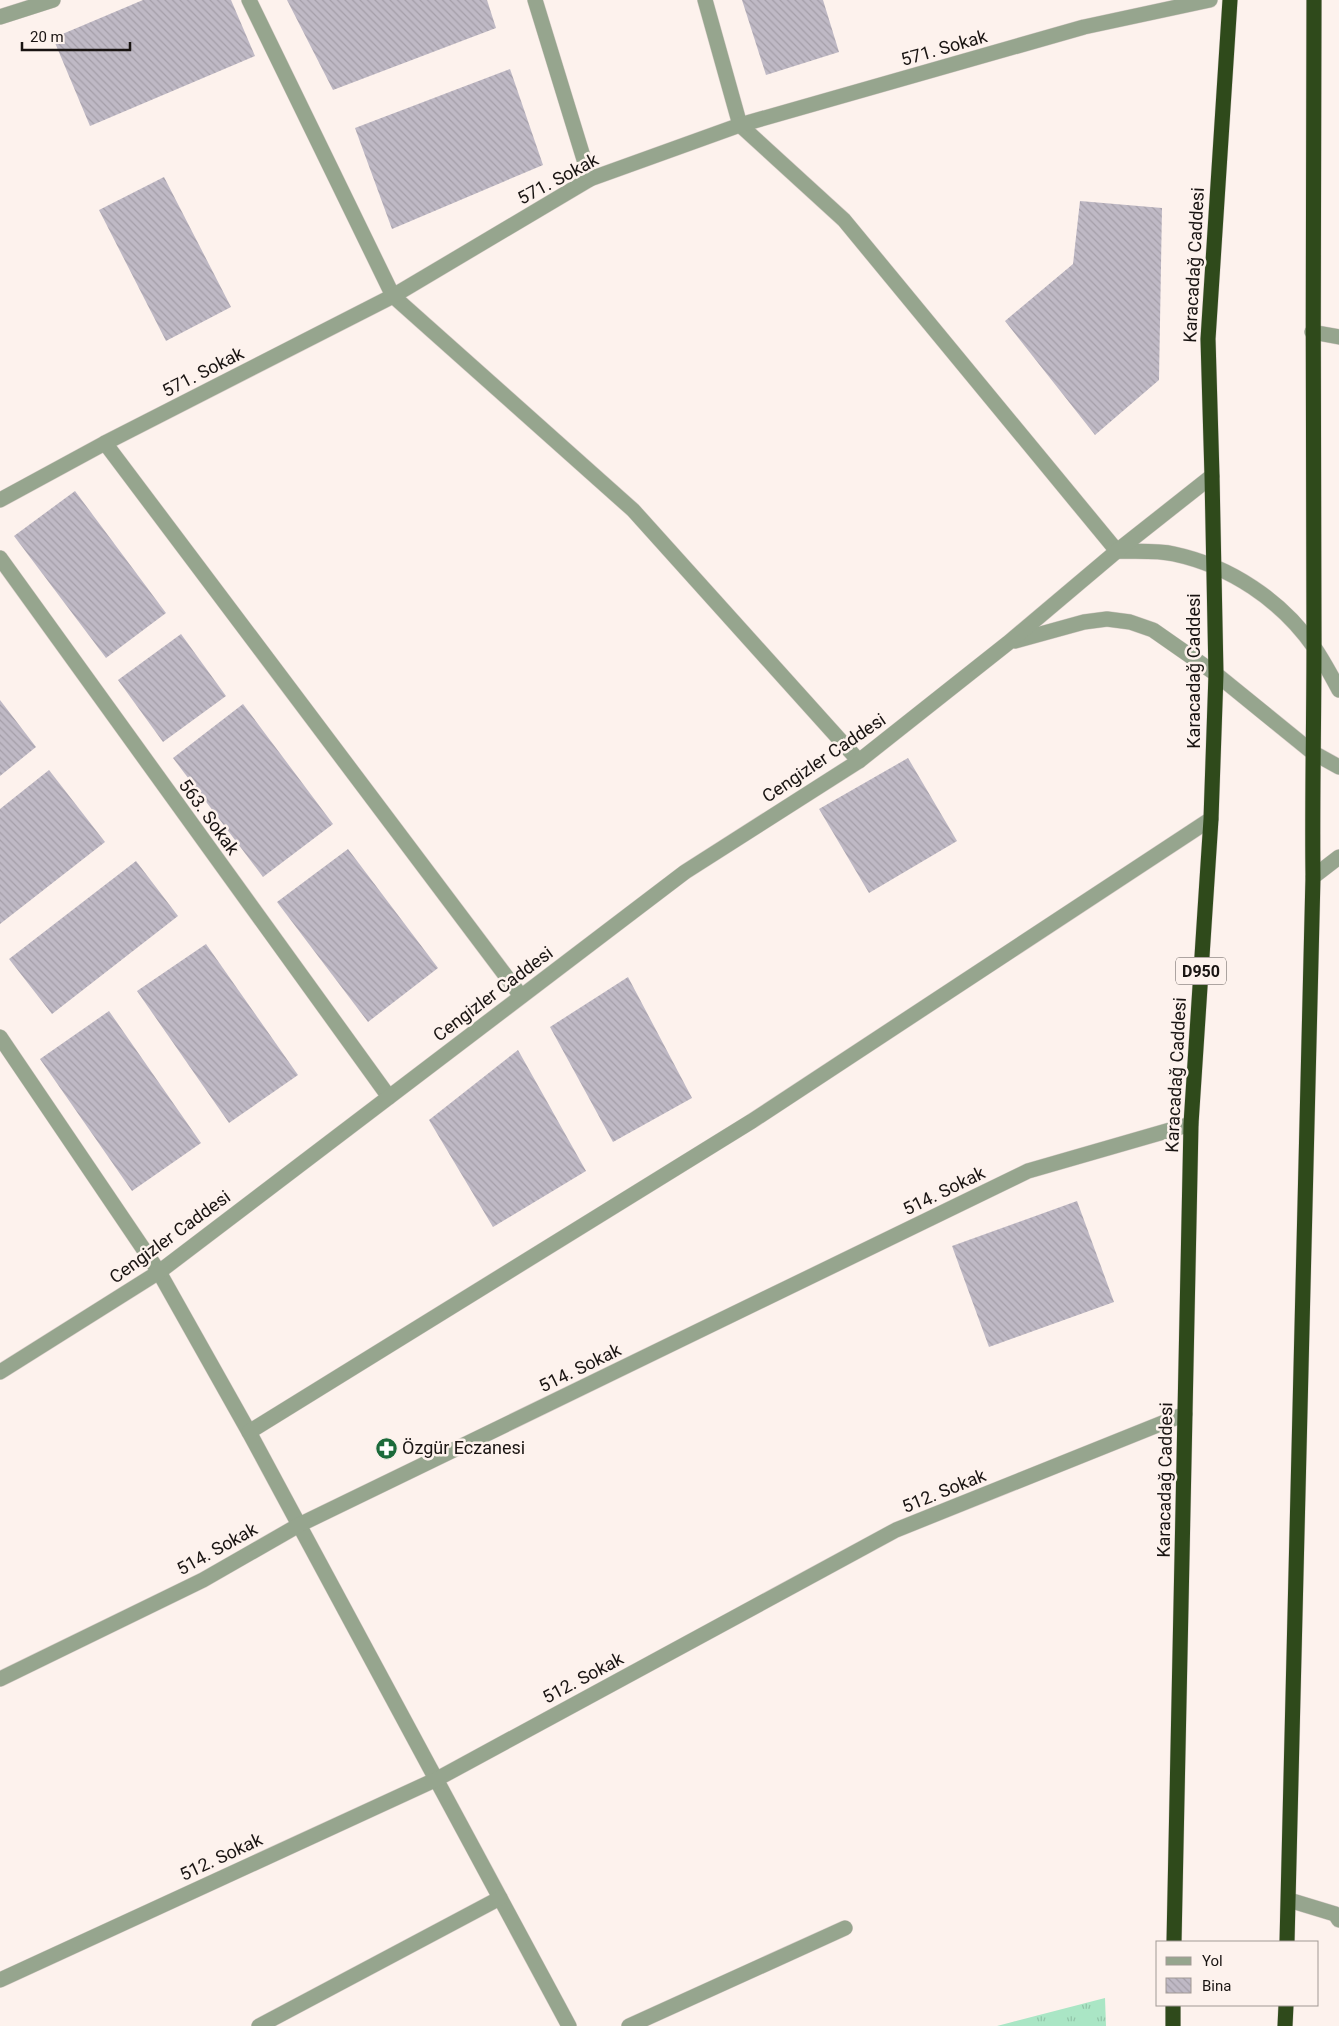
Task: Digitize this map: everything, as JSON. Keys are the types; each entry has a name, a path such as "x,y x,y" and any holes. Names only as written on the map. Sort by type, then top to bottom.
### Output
{"highway":[{"name":"Karacadağ Caddesi","path":"1174,1941 1191,1124 1211,819 1216,674 1208,339 1230,0"},
{"path":"1287,1941 1313,878 1312,332 1314,0"},
{"path":"1173,2006 1173,2026"},
{"path":"1285,2026 1286,2006"}],"street":[{"path":"0,17 53,0"},
{"path":"249,0 393,296 633,510 859,761"},
{"path":"535,0 590,179"},
{"path":"705,0 740,125 844,220 1117,551 1173,554 1213,566 1251,585 1288,614 1314,647 1339,690"},
{"name":"571. Sokak","path":"0,500 105,443 393,296 590,179 740,125 1084,28 1210,0"},
{"path":"1312,332 1339,337"},
{"path":"105,443 521,996"},
{"name":"Cengizler Caddesi","path":"0,1372 159,1272 685,872 859,761 1008,643 1117,551 1212,476"},
{"name":"563. Sokak","path":"0,558 389,1097"},
{"name":"Cengizler Caddesi","path":"1008,643 1084,622 1107,619 1130,622 1153,630 1216,674 1312,752 1339,767"},
{"path":"249,1432 752,1121 1211,819"},
{"path":"1313,878 1339,857"},
{"path":"0,1037 159,1272 249,1432 569,2026"},
{"name":"514. Sokak","path":"0,1680 203,1580 299,1525 1028,1170 1191,1124"},
{"name":"512. Sokak","path":"0,1980 437,1779 896,1530 1185,1414"},
{"path":"259,2026 500,1898"},
{"path":"1289,1900 1334,1914 1339,1920"},
{"path":"629,2026 845,1928"}],"green space":[{"path":"1105,1998 1106,2026 997,2026"}],"building":[{"path":"143,0 231,0 255,56 90,126 53,38"},
{"path":"287,0 487,0 496,28 333,90"},
{"path":"742,0 823,0 839,52 766,75"},
{"path":"510,69 543,165 392,229 355,128"},
{"path":"164,177 231,307 166,341 99,210"},
{"path":"1080,201 1162,208 1159,380 1095,435 1005,321 1073,264"},
{"path":"75,491 166,613 106,658 14,536"},
{"path":"181,634 226,696 163,742 118,680"},
{"path":"0,700 36,747 0,776"},
{"path":"243,704 333,824 263,877 173,758"},
{"path":"908,758 957,841 869,893 819,809"},
{"path":"49,770 105,842 0,924 0,809"},
{"path":"348,849 438,968 368,1022 277,902"},
{"path":"136,861 178,916 52,1014 9,959"},
{"path":"206,944 298,1075 229,1123 137,991"},
{"path":"628,977 692,1098 613,1142 550,1027"},
{"path":"109,1011 201,1143 132,1191 40,1059"},
{"path":"518,1050 586,1171 493,1227 429,1120"},
{"path":"1077,1201 1114,1302 989,1347 952,1246"}],"place":[{"name":"Özgür Eczanesi","path":"386,1448"}]}
